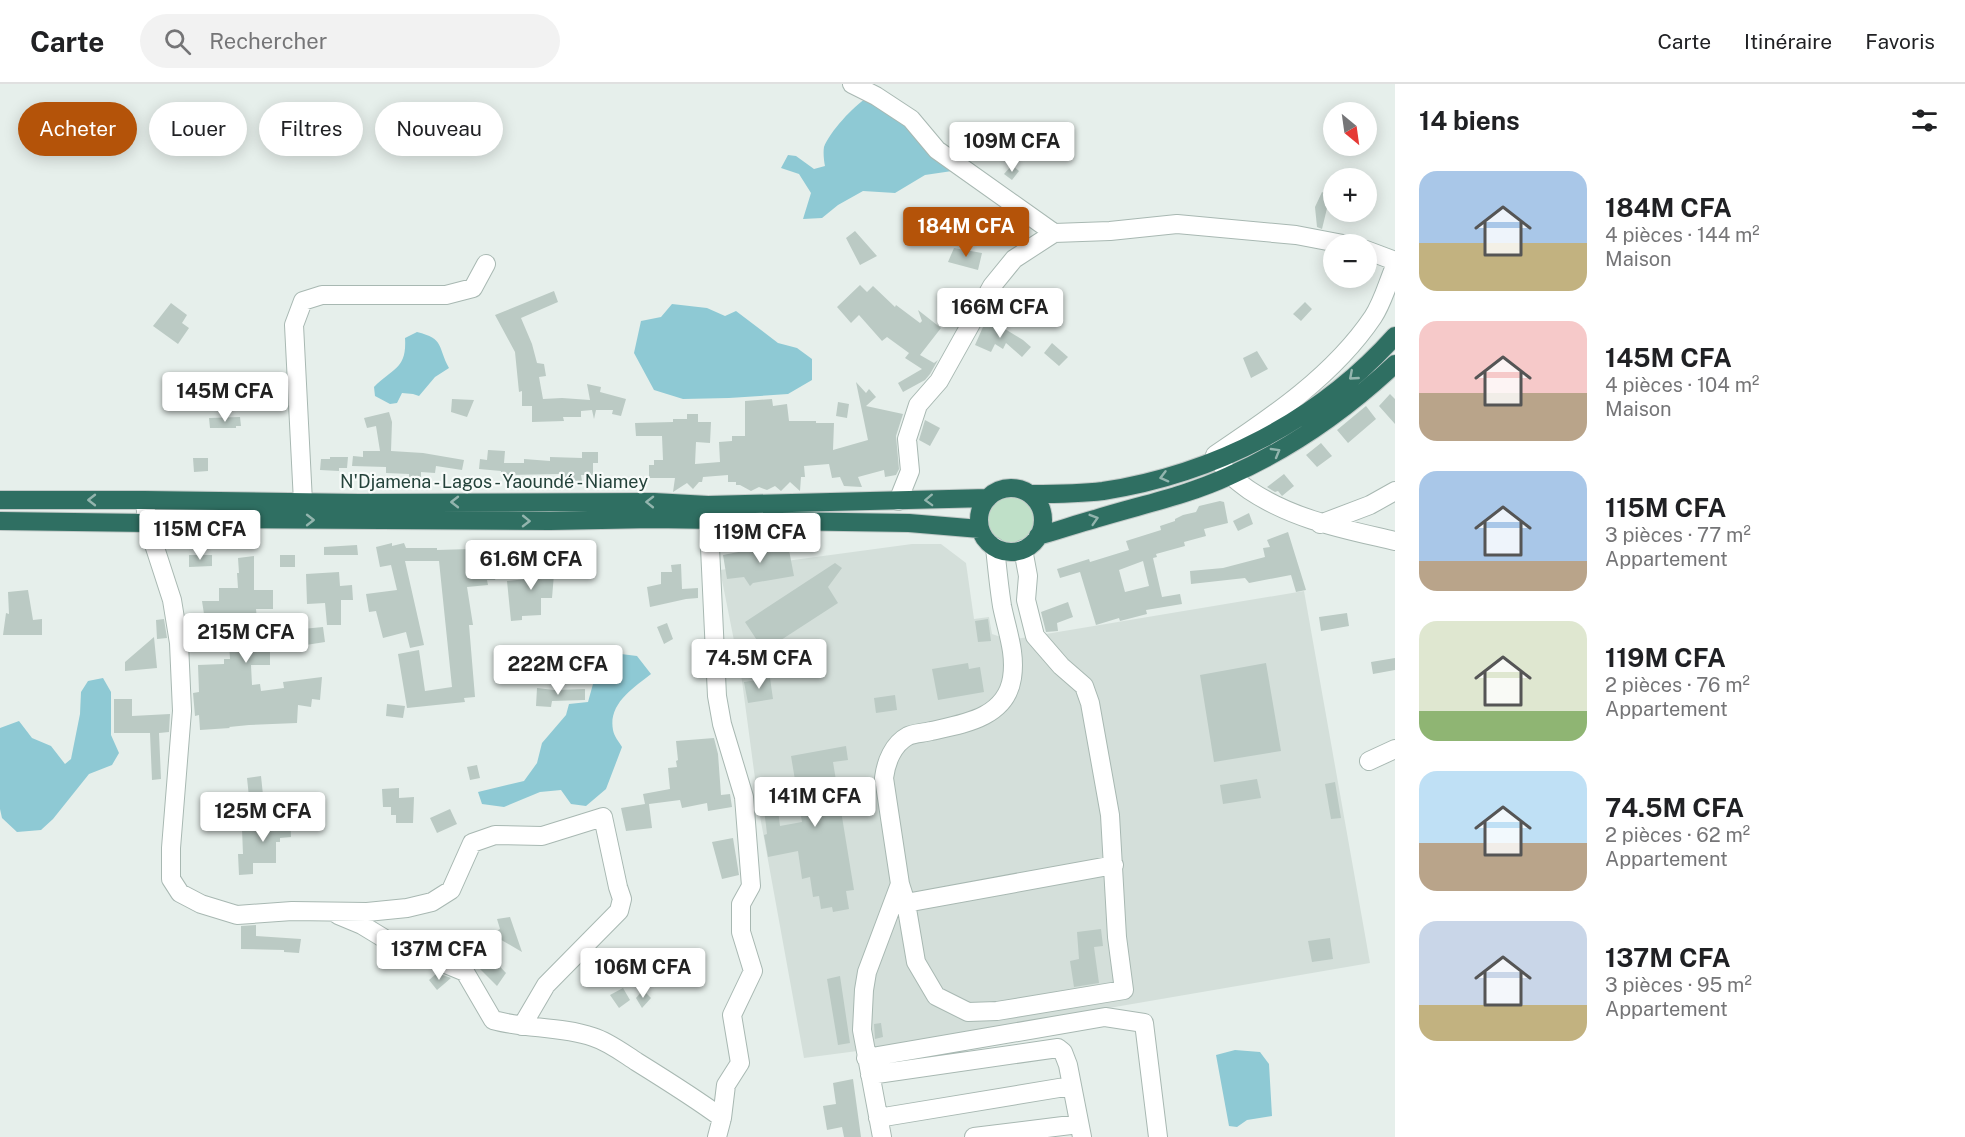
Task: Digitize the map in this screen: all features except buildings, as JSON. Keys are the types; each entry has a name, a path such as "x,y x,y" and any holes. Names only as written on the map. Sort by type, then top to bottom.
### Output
{"highway":[{"path":"1030,494 1037,501 1043,519 1038,536 1032,544 1023,549 1004,551 988,543 980,530 980,513 988,498 995,492 1004,488 1013,488 1030,494 1085,493 1193,469 1219,460 1258,441 1330,396 1395,336"},
{"path":"1038,536 1194,490 1230,476 1274,454 1316,428 1374,384 1395,364"},
{"name":"N'Djamena - Lagos - Yaoundé - Niamey","path":"0,521 147,523 195,519 709,512 988,498"},
{"name":"N'Djamena - Lagos - Yaoundé - Niamey","path":"0,500 654,502 709,512 909,523 980,530"}],"street":[{"path":"852,84 876,96 911,119 937,150 1053,233"},
{"path":"898,501 910,471 907,439 918,405 939,381 992,285 1014,259 1053,233 1110,231 1177,224 1296,235 1323,240"},
{"path":"1377,254 1395,261"},
{"path":"303,502 294,325 303,301 322,295 447,295 473,288 486,264"},
{"path":"1193,469 1248,433 1329,369 1375,315 1395,266"},
{"path":"1219,460 1230,476 1267,502 1320,524 1395,541"},
{"path":"1320,524 1370,505 1395,491"},
{"path":"145,500 147,523 172,600 178,643 182,711 171,848 171,879 180,893 201,904 237,915 292,911 334,913 407,908 432,902 451,890 472,843 495,835 542,836 603,817 622,899 619,911 546,985 522,1026"},
{"path":"709,512 717,696 722,724 744,797 751,886 741,904 741,932 753,971 732,1015 740,1063 726,1085 717,1137"},
{"path":"995,547 1002,604 1015,657 1012,681 1006,698 987,715 969,723 909,736 897,745 886,765 884,778 900,884 906,903 916,962 936,996 968,1012 997,1011 1124,990 1117,937 1110,815 1090,703 1084,686 1061,666 1035,636 1026,600 1028,576 1023,549"},
{"path":"1369,761 1395,748"},
{"path":"906,903 1114,865"},
{"path":"882,1137 862,1030 865,981 900,884"},
{"path":"334,913 362,925 385,939 465,972 492,1020 595,1037 677,1086 722,1118"},
{"path":"868,1067 1105,1017 1144,1023 1158,1137"},
{"path":"868,1067 1058,1048 1063,1052 1068,1065 1081,1130 974,1137"},
{"path":"878,1118 1071,1086"}],"shaded area":[{"path":"912,544 941,544 966,563 974,619 989,617 992,634 1010,640 1304,591 1370,963 865,1050 804,1058 760,816 742,681 720,570"}],"green space":[{"path":"1006,493 1016,493 1030,500 1037,519 1030,538 1016,545 1006,545 996,541 989,534 985,524 985,514 989,504 996,497"}],"water":[{"path":"867,98 903,120 952,171 925,175 895,193 863,191 838,205 822,218 803,219 811,193 799,174 781,168 788,155 796,156 814,169 825,166 824,147 827,141 849,113"},
{"path":"672,304 707,308 725,316 736,311 778,343 797,348 812,359 812,380 788,394 729,398 683,399 654,390 634,353 641,321 661,317"},
{"path":"417,332 432,337 439,344 449,368 435,377 419,396 402,393 397,403 390,404 375,396 374,387 401,362 404,356 405,338"},
{"path":"597,651 637,656 651,674 623,697 614,712 613,730 622,747 606,789 586,806 571,804 561,790 540,792 504,807 482,804 478,792 524,781 537,763 542,743 566,715 569,704 588,702 593,684 593,660"},
{"path":"103,678 111,692 111,735 119,753 112,765 89,774 53,819 41,830 17,832 2,818 0,809 0,728 19,721 32,738 51,746 65,764 71,759 80,714 81,692 88,681"},
{"path":"1235,1050 1260,1052 1269,1064 1272,1116 1247,1120 1237,1127 1229,1126 1216,1055"}]}
